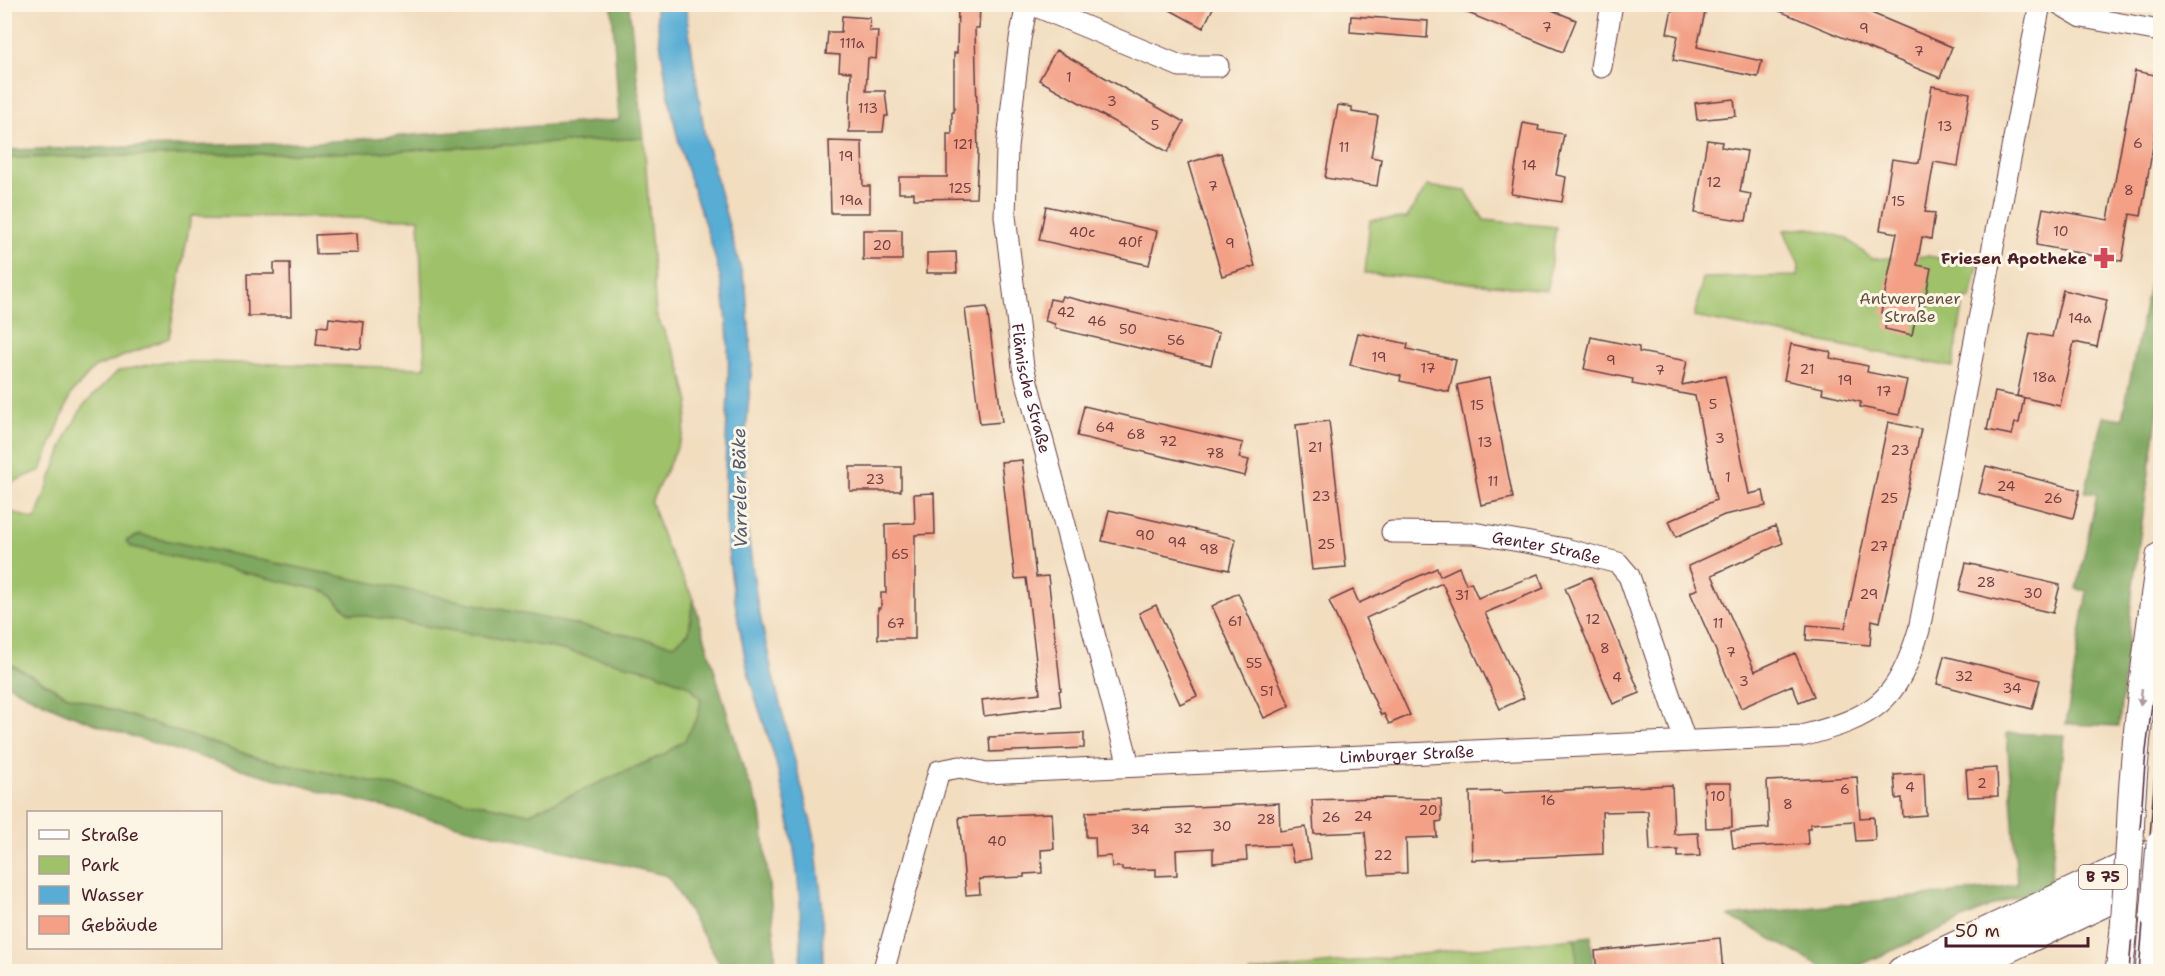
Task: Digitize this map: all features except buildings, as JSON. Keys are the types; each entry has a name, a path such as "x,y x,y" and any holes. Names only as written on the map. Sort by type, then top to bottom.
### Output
{"highway":[{"name":"B 75","path":"1902,972 2160,851"},
{"name":"B 75","path":"1956,972 2160,875"}],"main road":[{"path":"2119,972 2130,838 2131,786 2160,556"},
{"path":"2149,972 2160,844"}],"street":[{"path":"1029,4 1180,66 1218,66"},
{"name":"Flämische Straße","path":"1029,4 1020,39 1007,148 1005,216 1023,367 1129,765"},
{"path":"1601,67 1612,4"},
{"name":"Limburger Straße","path":"883,972 939,771 960,767 986,773 1802,736 1843,725 1871,712 1894,689 1910,660 1920,630 2040,4"},
{"path":"2060,4 2082,17 2160,31"},
{"name":"Genter Straße","path":"1392,532 1473,532 1565,549 1618,564 1629,576 1685,741"}],"green space":[{"path":"612,5 629,5 644,138 374,152 5,158 5,150 306,143 619,120"},
{"path":"644,138 656,315 679,362 689,403 683,435 651,502 665,543 693,598 689,632 674,645 140,535 127,540 129,546 328,592 349,613 549,647 653,671 691,687 701,700 698,716 685,740 663,755 528,814 258,758 66,695 5,661 4,509 35,520 67,435 83,406 118,371 167,361 425,368 419,219 191,216 169,338 94,368 71,394 41,470 11,483 5,481 5,158 374,152"},
{"path":"1427,186 1466,191 1484,220 1556,227 1547,290 1365,273 1370,220 1407,218"},
{"name":"Antwerpener Straße","path":"1809,228 1846,238 1872,259 1928,256 1978,265 1971,299 1964,299 1953,367 1694,317 1703,278 1798,276 1799,265 1784,230"},
{"path":"2160,231 2160,396 2133,585 2119,726 2066,724 2087,591 2077,589 2097,494 2085,492 2104,416 2122,419"},
{"path":"140,535 674,645 689,632 693,598 744,770 761,812 775,941 775,971 724,971 668,876 386,808 217,762 135,738 82,719 5,683 5,661 66,695 258,758 528,814 663,755 685,740 698,716 701,700 691,687 653,671 549,647 349,613 328,592 129,546 126,541"},
{"path":"2007,733 2064,735 2050,885 1994,905 1847,971 1830,971 1729,916 1992,889 2017,884"},
{"path":"1591,936 1593,971 1578,971 1575,938"},
{"path":"1575,938 1578,971 1249,972"}],"water":[{"name":"Varreler Bäke","path":"655,5 685,5 705,137 746,289 752,363 745,442 746,521 757,601 773,677 814,834 822,902 823,971 800,971 801,920 797,870 789,821 774,757 748,672 738,617 725,515 728,347 724,298 716,260 676,132"}],"tram line":[{"path":"2129,972 2146,751 2160,642"},
{"path":"2139,972 2160,712"}],"place":[{"name":"Friesen Apotheke","path":"2104,258"}]}
